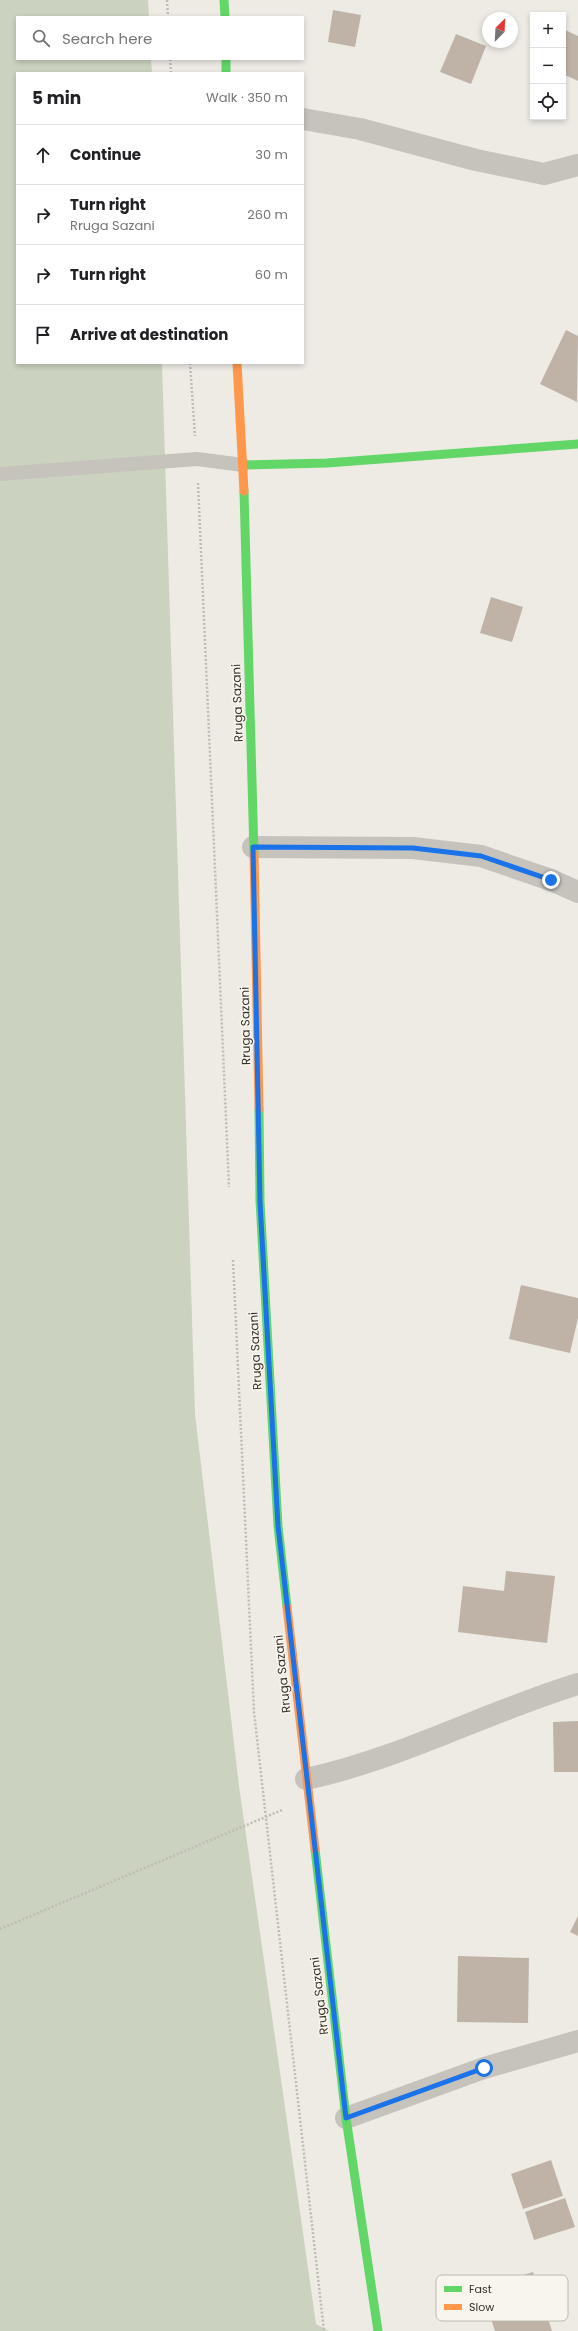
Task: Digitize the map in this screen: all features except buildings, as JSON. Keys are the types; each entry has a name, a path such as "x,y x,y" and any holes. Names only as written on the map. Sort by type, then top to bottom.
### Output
{"main road":[{"path":"224,0 225,16"},
{"path":"226,60 226,72"},
{"name":"Rruga Sazani","path":"237,364 243,465 260,1202 269,1393 278,1526 346,2118 378,2331"},
{"path":"243,465 327,463 548,444 578,444"}],"street":[{"path":"304,119 360,129 476,160 544,174 578,165"},
{"path":"253,847 413,848 481,856 551,880 578,892"},
{"path":"307,1788 330,1774 390,1753 538,1696 578,1684"},
{"path":"346,2118 484,2068 578,2041"}],"lane":[{"path":"0,474 197,459 243,465"}],"path":[{"path":"167,0 168,16"},
{"path":"170,60 171,72"},
{"path":"0,1929 67,1899 267,1818 307,1788"}],"green space":[{"path":"0,0 148,0 149,16 16,16 16,60 151,60 152,72 16,72 16,364 162,364 195,1414 239,1786 316,2324 329,2331 0,2331"}],"traffic: fast":[{"path":"224,0 225,16"},
{"path":"226,60 226,72"},
{"path":"243,465 327,463 578,444"},
{"path":"244,491 254,854"},
{"path":"259,1109 260,1201 278,1526 287,1607"},
{"path":"315,1849 346,2118 378,2331"}],"traffic: slow":[{"path":"237,364 244,491"},
{"path":"254,854 259,1109"},
{"path":"287,1607 315,1849"}],"route":[{"path":"484,2068 346,2118 278,1526 269,1393 260,1202 253,847 413,848 481,856 551,880"}]}
